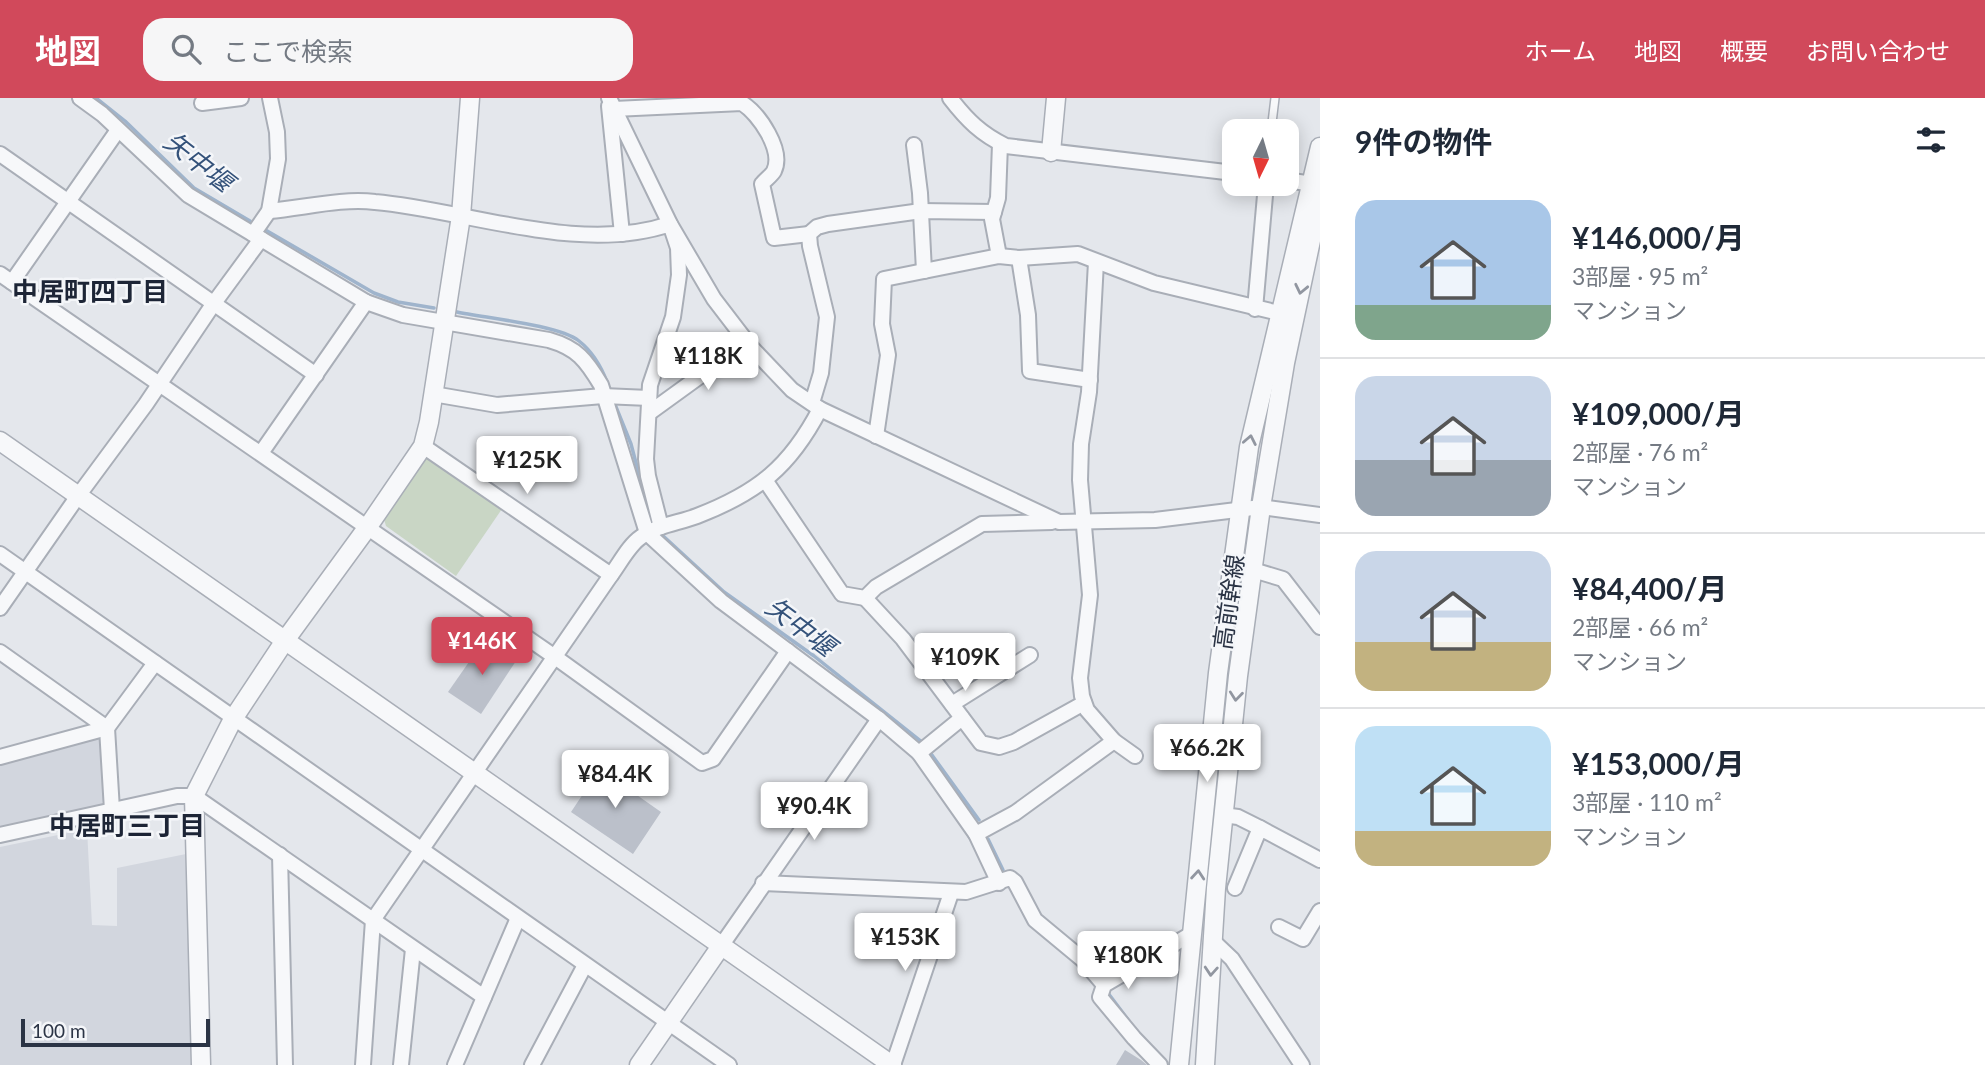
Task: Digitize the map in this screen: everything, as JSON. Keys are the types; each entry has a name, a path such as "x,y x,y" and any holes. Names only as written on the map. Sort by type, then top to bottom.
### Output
{"street":[{"path":"80,98 102,114 188,195 366,302 403,315 568,345 590,367 601,385 647,533 721,601 919,752 976,834 999,883"},
{"path":"202,103 241,98"},
{"path":"0,608 161,384 257,237 270,211 278,159 277,132 270,98"},
{"path":"201,1065 194,796 233,719 286,639 423,446 461,216 470,98"},
{"path":"950,98 969,123 986,137 1006,146 1222,172"},
{"path":"1051,152 1056,98"},
{"path":"611,103 622,234"},
{"path":"611,103 742,103 752,110 768,132 775,156 774,171 762,184 775,238 809,234 817,227 828,224 921,211 994,212"},
{"path":"611,103 670,224 714,299 747,342 792,390 816,406 876,436 1059,522"},
{"path":"118,130 68,201 6,278 555,657 697,760 708,763 713,760 788,651"},
{"path":"999,256 992,219 998,198 1000,144"},
{"path":"914,145 925,271"},
{"name":"高前幹線","path":"1205,1065 1216,888 1238,676 1261,507 1317,189 1320,147"},
{"path":"0,154 316,375"},
{"path":"1299,184 1317,189"},
{"name":"高前幹線","path":"1179,1065 1218,673 1249,447 1279,313 1317,189"},
{"path":"1255,309 1265,196"},
{"path":"270,211 358,200 550,230 596,234 622,234 670,224"},
{"path":"661,527 648,476 649,406 650,386 673,317 679,275 678,248 670,224"},
{"path":"363,1065 373,920 611,575 638,538 752,491 780,468 804,440 816,406 827,317 809,234"},
{"path":"876,436 888,355 882,324 884,279 999,256 1019,258 1078,254 1154,283 1279,313"},
{"path":"1019,258 1028,315 1030,372 1090,380"},
{"path":"1096,262 1090,380 1081,444 1080,480 1090,595 1080,678 1087,710 1114,741 1135,756"},
{"path":"261,453 366,302"},
{"path":"433,394 497,405 603,396 649,406 747,342"},
{"path":"0,441 893,1065 951,893"},
{"path":"423,446 611,575"},
{"path":"765,480 842,594 865,598 903,639 981,743 999,747 1035,732 1084,703"},
{"path":"865,598 876,587 982,524 1155,520 1261,507 1320,515"},
{"path":"0,554 729,1065"},
{"path":"1253,570 1283,579 1320,627"},
{"path":"0,652 107,727"},
{"path":"952,704 1030,655"},
{"path":"0,757 107,727 155,663"},
{"path":"919,752 962,718"},
{"path":"639,1065 879,719"},
{"path":"107,727 111,810"},
{"path":"976,834 1015,813 1114,741"},
{"path":"0,835 177,796 194,796 484,997"},
{"path":"1223,815 1238,817 1320,860"},
{"path":"1235,888 1260,828"},
{"path":"280,855 285,1065"},
{"path":"763,883 951,893 976,891 1010,878 1015,882 1035,920 1082,959 1104,985"},
{"path":"1279,927 1303,939 1320,911"},
{"path":"455,1065 518,918"},
{"path":"1160,1065 1100,997 1104,985 1193,933"},
{"path":"1213,941 1232,958 1302,1065"},
{"path":"401,1065 413,949"},
{"path":"532,1065 584,965"}],"lane":[{"path":"1273,119 1275,98"}],"shaded area":[{"path":"96,736 103,740 102,805 0,828 0,762"},
{"path":"87,829 92,925 117,926 117,868 186,854 191,1065 0,1065 0,847"}],"green space":[{"path":"435,458 504,506 456,576 386,526 383,516 425,459"}],"building":[{"path":"485,639 516,661 481,714 448,692"},
{"path":"584,758 661,812 633,854 571,812 593,779"},
{"path":"1125,1050 1141,1060 1147,1065 1116,1065"}],"waterway":[{"name":"矢中堰","path":"96,98 125,121 194,188 250,221"},
{"name":"矢中堰","path":"262,228 374,293 398,302 434,308"},
{"name":"矢中堰","path":"457,312 539,326 569,335 584,345 599,365 607,382"},
{"name":"矢中堰","path":"614,402 631,444 650,516"},
{"name":"矢中堰","path":"661,534 724,592 814,656 922,742"},
{"name":"矢中堰","path":"929,751 979,820"},
{"name":"矢中堰","path":"988,839 1003,870"},
{"name":"矢中堰","path":"1108,993 1129,1021"}],"district":[{"name":"中居町四丁目","path":"90,291"},
{"name":"中居町三丁目","path":"127,825"}]}
